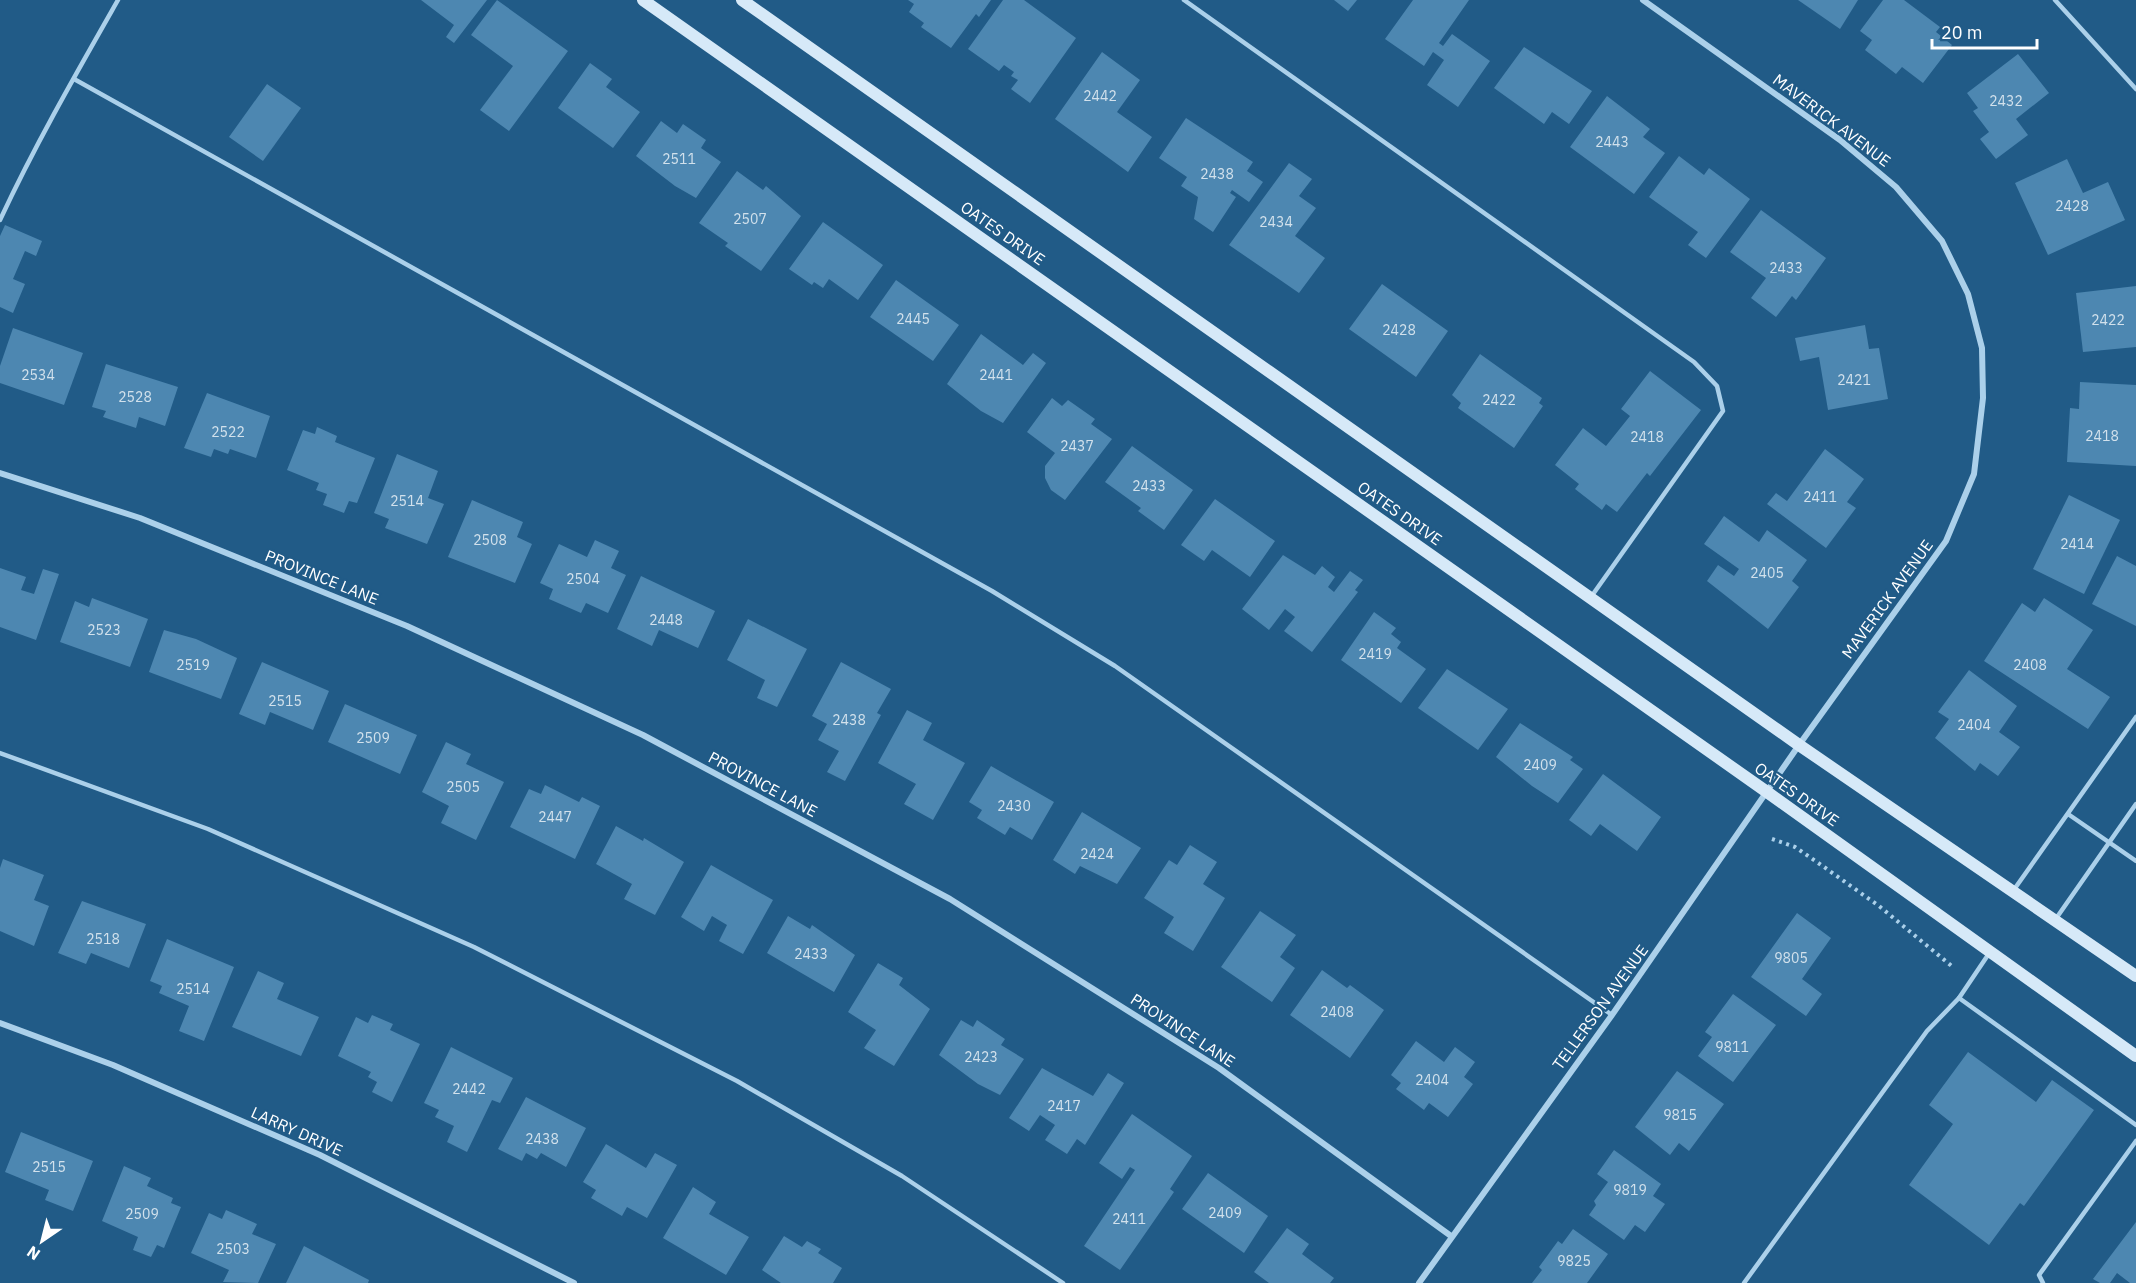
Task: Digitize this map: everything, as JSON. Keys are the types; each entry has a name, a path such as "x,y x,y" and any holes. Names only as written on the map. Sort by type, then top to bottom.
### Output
{"main road":[{"name":"OATES DRIVE","path":"643,0 1767,792 2136,1056"},
{"path":"742,0 1799,745 2136,976"}],"street":[{"name":"MAVERICK AVENUE","path":"1643,0 1840,140 1896,187 1942,241 1968,294 1982,348 1983,398 1974,474 1946,541 1799,745"},
{"name":"PROVINCE LANE","path":"0,473 140,518 407,626 643,735 950,899 1219,1068 1451,1236"},
{"name":"TELLERSON AVENUE","path":"1419,1283 1612,1015 1799,745"},
{"name":"LARRY DRIVE","path":"0,1023 112,1065 320,1155 574,1283"}],"lane":[{"path":"0,220 118,0"},
{"path":"1184,0 1694,362 1717,386 1723,411 1591,598"},
{"path":"2055,0 2136,89"},
{"path":"74,79 993,591 1115,666 1612,1015"},
{"path":"2013,891 2136,717"},
{"path":"0,753 208,829 474,946 747,1087 902,1176 1063,1283"},
{"path":"2054,920 2136,804"},
{"path":"2068,814 2136,861"},
{"path":"1744,1283 1927,1031 1959,998 1990,952"},
{"path":"1959,998 2136,1125"},
{"path":"2043,1283 2039,1275 2136,1141"}],"path":[{"path":"1772,839 1795,847 1879,906 1970,981"}],"building":[{"path":"421,0 487,0 454,43 446,37 454,25"},
{"path":"497,0 568,51 509,131 480,110 513,66 471,35"},
{"path":"908,0 991,0 979,17 976,14 951,48 921,27 924,23 909,12 914,4"},
{"path":"1003,0 1024,0 1076,38 1030,103 1011,89 1018,80 1011,76 1014,72 1004,65 999,71 968,49"},
{"path":"1334,0 1357,0 1348,11"},
{"path":"1413,0 1469,0 1439,43 1443,46 1452,34 1490,61 1458,107 1427,85 1444,60 1433,52 1424,66 1385,39"},
{"path":"1798,0 1858,0 1840,29"},
{"path":"1883,0 1904,0 1940,27 1936,32 1952,45 1923,83 1902,67 1896,74 1865,50 1872,40 1860,31"},
{"path":"1524,47 1592,91 1569,124 1552,112 1544,124 1494,88"},
{"path":"1102,52 1140,80 1117,112 1152,137 1128,172 1055,119"},
{"path":"2018,54 2049,93 2016,119 2028,135 1996,159 1980,139 1989,132 1973,111 1978,108 1967,93"},
{"path":"590,63 612,79 606,87 640,112 613,148 558,108"},
{"path":"267,84 301,108 263,161 229,137"},
{"path":"1607,96 1650,129 1643,137 1665,153 1634,194 1570,147"},
{"path":"1186,118 1253,162 1247,171 1263,182 1249,202 1232,190 1230,193 1236,197 1213,232 1194,219 1198,197 1181,186 1187,177 1159,158"},
{"path":"661,121 677,133 683,124 706,140 701,148 721,162 696,198 675,186 636,156"},
{"path":"1679,156 1704,175 1709,168 1750,199 1706,258 1688,245 1698,232 1649,197"},
{"path":"2067,159 2083,193 2108,182 2125,220 2048,255 2015,183"},
{"path":"1289,163 1312,179 1299,196 1316,208 1295,236 1325,258 1299,293 1229,245"},
{"path":"737,171 763,190 766,186 801,216 761,271 725,246 728,243 699,223"},
{"path":"1761,210 1826,258 1796,300 1792,296 1776,317 1751,298 1766,278 1730,252"},
{"path":"823,222 883,265 858,300 829,279 823,288 814,282 812,285 789,269"},
{"path":"5,225 42,241 36,256 25,251 13,279 25,284 13,313 0,307 0,236"},
{"path":"896,280 959,325 933,361 870,317"},
{"path":"1382,284 1448,331 1416,377 1349,329"},
{"path":"2136,286 2136,347 2083,352 2076,293"},
{"path":"1865,325 1869,349 1879,348 1888,399 1828,410 1819,357 1800,361 1795,338"},
{"path":"13,328 83,353 64,405 0,383 0,366"},
{"path":"981,334 1023,365 1033,353 1046,363 1003,423 981,411 947,384"},
{"path":"1480,354 1542,398 1539,403 1543,406 1514,448 1458,408 1461,403 1452,395"},
{"path":"106,364 178,387 165,426 139,417 136,428 103,417 106,411 92,407"},
{"path":"1650,371 1701,410 1650,476 1647,473 1617,512 1606,504 1602,510 1575,489 1579,484 1555,465 1583,428 1606,446 1630,416 1621,409"},
{"path":"2080,382 2136,385 2136,466 2067,462 2070,408 2079,409"},
{"path":"207,393 270,416 256,458 230,449 228,454 214,449 211,457 184,448"},
{"path":"1052,398 1062,406 1068,400 1095,419 1091,424 1112,439 1065,500 1051,490 1045,478 1045,466 1055,453 1027,432"},
{"path":"317,427 337,436 335,442 375,458 357,503 349,501 344,513 323,505 327,494 316,490 319,483 287,470 303,430 315,434"},
{"path":"1132,446 1193,490 1164,530 1138,511 1141,508 1105,482"},
{"path":"1825,449 1864,479 1847,502 1856,508 1826,548 1767,504 1776,493 1787,501"},
{"path":"397,454 438,471 428,498 444,504 427,544 385,528 389,519 374,513"},
{"path":"2069,495 2120,520 2084,594 2033,569"},
{"path":"1215,499 1275,541 1250,577 1212,550 1204,561 1181,545"},
{"path":"472,500 523,522 517,537 532,544 515,583 448,557"},
{"path":"1724,516 1759,542 1767,530 1807,560 1792,581 1799,587 1768,629 1707,581 1718,565 1734,576 1739,569 1704,544"},
{"path":"595,540 619,551 611,568 626,575 608,613 586,603 581,613 549,599 553,589 540,583 559,544 587,557"},
{"path":"1283,555 1315,575 1322,566 1335,577 1328,587 1334,592 1350,571 1363,580 1355,590 1358,592 1312,652 1284,631 1295,617 1285,609 1269,630 1242,609"},
{"path":"2117,556 2136,566 2136,626 2092,604"},
{"path":"0,568 26,577 21,590 34,594 43,569 59,574 36,640 0,627"},
{"path":"641,576 715,611 698,648 659,630 652,646 617,629"},
{"path":"92,598 148,619 130,667 60,642 75,601 89,607"},
{"path":"2044,598 2093,630 2067,669 2110,697 2088,729 1984,661 2022,603 2035,612"},
{"path":"1374,612 1396,628 1391,634 1401,642 1397,648 1426,669 1401,703 1341,660"},
{"path":"748,619 807,649 777,707 757,698 765,680 727,660"},
{"path":"164,630 196,639 237,658 221,699 149,672"},
{"path":"262,662 329,691 313,730 270,712 265,725 239,714"},
{"path":"841,662 891,689 877,713 881,715 845,781 827,772 839,751 818,740 827,724 812,716"},
{"path":"1447,669 1508,709 1478,750 1418,708"},
{"path":"1969,670 2017,706 1999,732 2020,747 1998,776 1980,763 1975,771 1935,738 1949,719 1938,712"},
{"path":"345,704 417,735 400,774 328,742"},
{"path":"907,710 932,723 923,740 965,763 933,820 904,804 916,784 878,763"},
{"path":"1520,723 1573,757 1570,760 1583,769 1558,803 1532,786 1496,757"},
{"path":"446,742 471,754 466,764 504,782 476,840 441,823 449,806 422,792"},
{"path":"991,766 1054,802 1032,840 1010,827 1005,835 977,818 982,810 969,802"},
{"path":"1603,774 1661,817 1637,851 1600,824 1591,836 1569,820"},
{"path":"545,785 579,802 582,797 600,806 575,859 510,827 529,789 541,794"},
{"path":"1082,812 1141,848 1117,884 1080,866 1075,874 1053,860"},
{"path":"616,826 643,841 644,838 684,862 655,915 624,899 632,884 596,864"},
{"path":"1190,845 1217,862 1203,884 1225,898 1193,951 1164,933 1174,917 1144,898 1169,860 1177,865"},
{"path":"3,859 44,875 34,900 49,906 34,946 0,931 0,868"},
{"path":"711,865 773,900 743,954 719,941 727,925 712,916 704,931 681,917"},
{"path":"82,901 146,924 129,968 91,953 86,964 58,953"},
{"path":"1260,911 1296,935 1280,957 1295,968 1272,1002 1221,967"},
{"path":"1797,913 1831,938 1802,979 1822,994 1806,1016 1751,977"},
{"path":"788,916 810,929 812,925 855,955 834,992 767,953"},
{"path":"167,939 234,967 204,1041 179,1031 189,1006 159,993 162,986 150,981"},
{"path":"878,963 903,978 899,985 930,1009 894,1066 864,1048 876,1030 848,1012"},
{"path":"1322,970 1347,988 1350,985 1384,1010 1350,1058 1290,1015"},
{"path":"258,971 284,983 277,999 319,1017 301,1056 232,1027"},
{"path":"1733,994 1776,1025 1733,1082 1698,1056 1712,1037 1705,1032"},
{"path":"372,1015 393,1024 390,1030 420,1044 392,1102 372,1092 377,1082 368,1077 371,1072 338,1056 356,1017 368,1023"},
{"path":"961,1020 973,1027 977,1020 1005,1039 1001,1045 1024,1059 1000,1095 978,1084 939,1055"},
{"path":"1416,1041 1444,1062 1455,1047 1475,1062 1464,1077 1473,1084 1448,1117 1429,1103 1424,1110 1396,1089 1401,1083 1391,1075"},
{"path":"451,1047 513,1078 500,1103 492,1100 467,1152 447,1142 454,1126 435,1117 439,1110 424,1103"},
{"path":"1968,1052 2036,1102 2052,1080 2094,1110 2024,1206 2020,1203 1989,1245 1909,1185 1953,1124 1929,1105"},
{"path":"1042,1068 1093,1096 1108,1073 1124,1083 1085,1145 1077,1139 1067,1154 1045,1140 1055,1125 1040,1115 1029,1131 1009,1118"},
{"path":"1677,1071 1724,1104 1689,1151 1679,1143 1670,1155 1635,1127"},
{"path":"526,1097 586,1128 566,1167 541,1153 537,1159 526,1153 522,1161 498,1149"},
{"path":"1132,1114 1192,1156 1170,1189 1174,1192 1120,1270 1084,1246 1135,1170 1130,1167 1122,1179 1099,1163"},
{"path":"21,1132 93,1161 73,1211 45,1200 49,1190 5,1172"},
{"path":"606,1144 646,1168 655,1153 677,1165 647,1218 627,1207 622,1216 591,1198 596,1190 583,1182"},
{"path":"1614,1150 1661,1184 1653,1196 1665,1204 1645,1232 1635,1225 1624,1240 1589,1215 1596,1205 1594,1201 1608,1182 1597,1174"},
{"path":"124,1166 151,1178 147,1186 173,1198 171,1203 181,1207 164,1248 157,1245 151,1257 133,1250 138,1237 102,1221"},
{"path":"1208,1173 1268,1216 1244,1253 1182,1209"},
{"path":"693,1187 716,1202 709,1214 749,1237 726,1275 663,1238"},
{"path":"226,1210 257,1224 252,1234 276,1244 258,1283 223,1282 229,1270 191,1253 209,1213 222,1219"},
{"path":"2136,1222 2136,1283 2130,1283 2117,1273 2110,1283 2100,1283 2093,1279"},
{"path":"1287,1228 1309,1244 1302,1254 1334,1278 1330,1283 1269,1283 1254,1272"},
{"path":"1573,1229 1608,1254 1587,1283 1532,1283 1542,1270 1539,1267 1558,1241 1562,1244"},
{"path":"784,1236 802,1247 807,1241 821,1249 818,1253 842,1268 833,1283 781,1283 762,1270"},
{"path":"304,1246 369,1280 368,1283 286,1283"}]}
